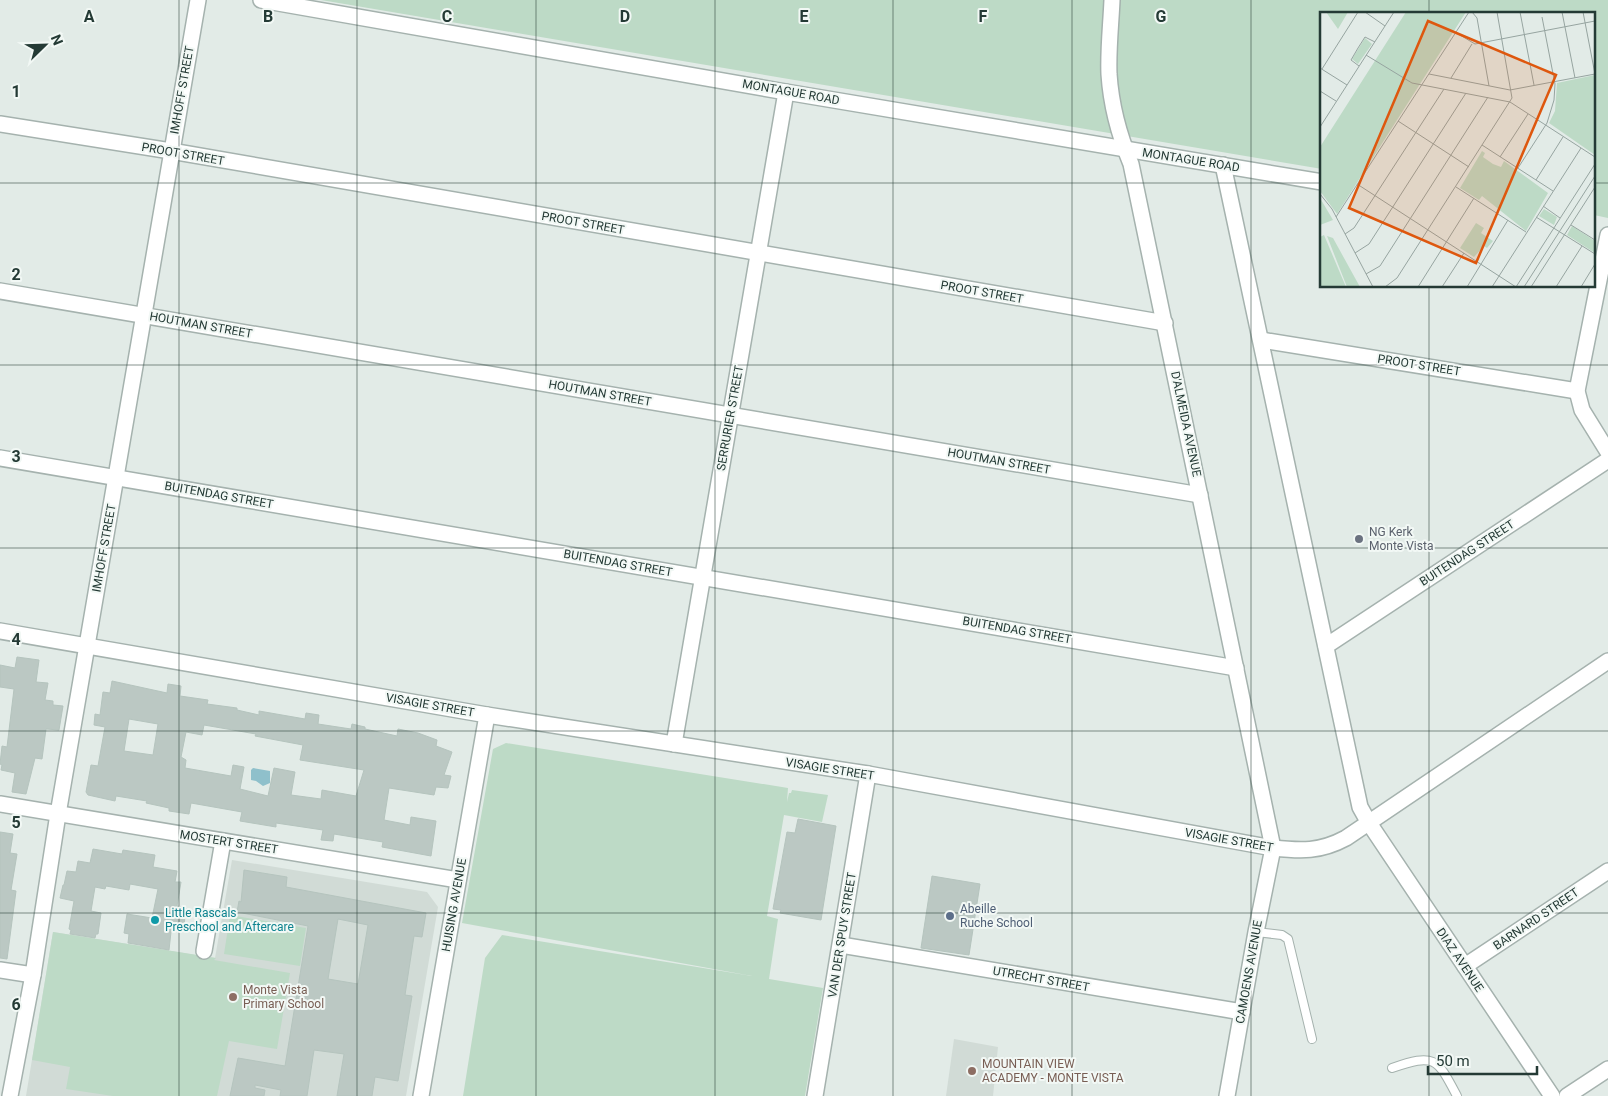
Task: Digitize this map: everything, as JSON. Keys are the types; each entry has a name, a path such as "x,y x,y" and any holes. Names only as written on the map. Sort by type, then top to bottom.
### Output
{"street":[{"name":"IMHOFF STREET","path":"10,1096 33,975 58,814 198,0"},
{"name":"MONTAGUE ROAD","path":"261,0 786,92 1320,182"},
{"name":"D'ALMEIDA AVENUE","path":"1112,0 1109,75 1112,102 1119,133 1131,164 1273,848"},
{"name":"SERRURIER STREET","path":"674,744 786,92"},
{"name":"PROOT STREET","path":"0,124 171,151 1165,323"},
{"path":"1223,165 1360,807 1369,823"},
{"path":"1608,234 1577,391 1582,410 1608,452"},
{"name":"HOUTMAN STREET","path":"0,290 1200,495"},
{"name":"PROOT STREET","path":"1260,340 1577,391"},
{"name":"BUITENDAG STREET","path":"0,458 1236,668"},
{"name":"BUITENDAG STREET","path":"1326,646 1608,460"},
{"name":"VISAGIE STREET","path":"0,631 488,715 868,774 1273,848 1305,851 1327,847 1346,838 1608,661"},
{"name":"HUISING AVENUE","path":"421,1096 488,715"},
{"name":"VAN DER SPUY STREET","path":"815,1096 868,774"},
{"name":"MOSTERT STREET","path":"0,804 458,880"},
{"name":"DIAZ AVENUE","path":"1369,823 1552,1096"},
{"path":"204,951 223,841"},
{"name":"CAMOENS AVENUE","path":"1227,1096 1273,848"},
{"name":"BARNARD STREET","path":"1464,966 1608,871"},
{"name":"UTRECHT STREET","path":"841,945 1242,1012"},
{"path":"0,970 33,975"},
{"path":"1567,1096 1608,1069"}],"lane":[{"path":"1256,932 1282,935 1288,939 1312,1039"},
{"path":"1392,1068 1422,1059 1431,1060 1438,1064 1457,1096"}],"shaded area":[{"name":"Monte Vista Primary School","path":"232,860 427,892 438,907 406,1096 26,1096 53,932 215,958"},
{"name":"MOUNTAIN VIEW ACADEMY - MONTE VISTA","path":"954,1039 998,1047 993,1096 946,1096"}],"green space":[{"path":"321,0 1608,0 1608,218 1596,215 1596,12 1320,12 1320,169"},
{"path":"506,743 788,788 787,802 789,793 792,790 828,795 822,822 784,815 767,916 778,919 769,979 823,988 805,1096 463,1096 485,958 502,935 752,976 462,923 493,749"},
{"path":"230,915 306,928 300,966 224,954"},
{"path":"53,932 216,958 214,960 290,973 277,1049 229,1041 217,1096 113,1096 66,1089 70,1067 32,1060"}],"water":[{"path":"253,768 270,771 270,783 263,786 251,780 251,770"}],"building":[{"path":"17,657 39,660 36,682 48,683 45,700 53,701 53,705 63,706 59,730 46,729 42,759 35,758 26,794 12,792 15,773 1,770 2,765 0,764 2,746 7,747 14,689 0,687 0,665 15,668"},
{"path":"112,681 167,693 168,684 181,686 180,696 208,700 207,704 237,708 237,710 259,715 259,711 305,719 306,713 319,715 318,724 351,729 352,724 397,736 398,729 418,733 437,740 436,746 452,752 444,775 451,776 448,788 436,787 434,795 389,788 384,820 410,825 411,817 436,821 431,856 382,847 383,842 334,834 333,841 321,840 323,830 276,823 276,827 240,821 242,812 191,803 189,814 169,811 169,808 146,803 147,801 116,796 115,801 88,795 86,792 91,765 98,766 105,727 94,725 95,714 100,715 103,692 110,693","holes":["129,719 158,724 153,755 124,751","204,725 303,745 300,760 364,770 356,796 322,790 321,799 291,795 295,772 274,768 268,796 240,789 244,767 233,765 231,776 185,768 186,760 181,757 186,732 202,735"]},
{"path":"798,819 836,826 821,920 780,913 781,910 773,909 787,832 795,833"},
{"path":"0,832 13,834 10,853 17,854 11,890 16,891 7,959 0,958"},
{"path":"93,849 122,854 123,850 155,855 153,867 177,871 175,882 181,882 177,906 186,908 184,925 172,923 169,950 128,943 129,934 124,933 127,914 152,918 158,889 130,884 129,890 106,886 105,889 95,887 91,911 101,913 98,934 96,934 95,938 70,934 71,930 69,929 74,901 60,898 63,885 67,871 76,872 78,861 90,863"},
{"name":"Monte Vista Primary School","path":"244,870 287,877 286,887 426,913 422,937 414,936 405,995 412,996 398,1081 375,1077 372,1096 337,1096 344,1054 314,1050 307,1096 280,1096 281,1090 255,1085 255,1088 265,1090 264,1096 230,1096 238,1058 285,1066 308,926 237,912 239,901 241,902","holes":["338,919 368,925 358,984 328,979"]},
{"name":"Abeille Ruche School","path":"932,876 980,884 969,955 921,948"}],"place":[{"name":"NG Kerk Monte Vista","path":"1359,539"},
{"name":"Abeille Ruche School","path":"950,916"},
{"name":"Little Rascals Preschool and Aftercare","path":"155,920"},
{"name":"Monte Vista Primary School","path":"233,997"},
{"name":"MOUNTAIN VIEW ACADEMY - MONTE VISTA","path":"972,1071"}]}
